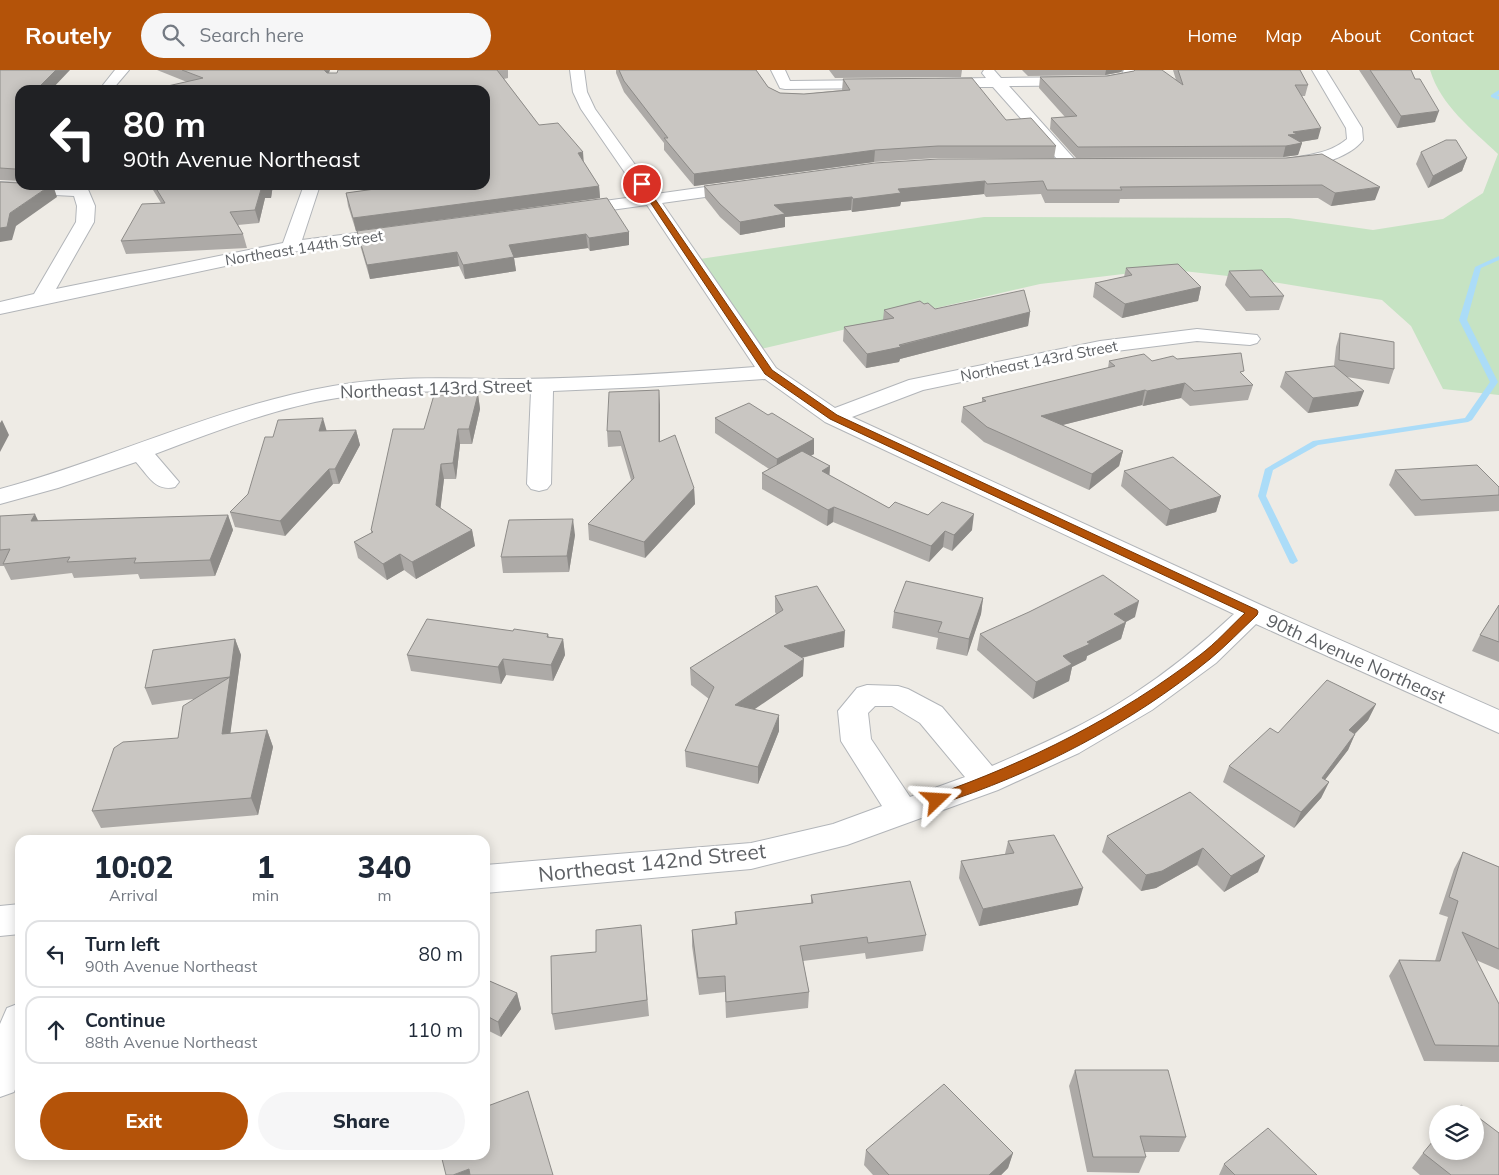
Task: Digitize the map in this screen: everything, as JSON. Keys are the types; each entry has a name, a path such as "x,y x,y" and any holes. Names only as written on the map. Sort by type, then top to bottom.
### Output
{"street":[{"path":"109,85 122,70"},
{"path":"577,70 580,92 588,108 768,372"},
{"path":"778,70 786,85 891,84"},
{"path":"986,70 1071,165"},
{"path":"1273,164 1318,160 1344,151 1355,140 1354,128 1319,70"},
{"path":"920,83 1105,81 1129,74"},
{"path":"1052,165 1090,165"},
{"path":"555,212 758,185"},
{"path":"0,186 15,187"},
{"path":"41,298 85,222 86,206 81,191 65,190"},
{"path":"292,247 310,190"},
{"name":"Northeast 144th Street","path":"0,308 292,247 408,232"},
{"name":"Northeast 143rd Street","path":"833,417 917,386 1100,347 1197,336 1250,339"},
{"name":"Northeast 143rd Street","path":"0,497 40,486 218,423 290,400 337,391 386,387 542,385 691,379 768,372"},
{"name":"90th Avenue Northeast","path":"768,372 833,417 1253,612 1499,722"},
{"path":"539,484 542,385"},
{"path":"140,452 167,482"},
{"name":"Northeast 142nd Street","path":"490,879 751,856 835,836 987,782 1068,745 1142,703 1206,656 1253,612"},
{"path":"903,812 856,741 853,712 867,696 898,696 931,715 987,782"},
{"path":"0,921 15,920"},
{"path":"0,1079 15,1035"}],"green space":[{"path":"1430,70 1499,70 1499,395 1443,389 1411,326 1382,300 1255,279 1165,269 1040,284 752,351 693,260 984,217 1289,218 1373,230 1443,219 1483,193 1498,154 1449,106 1435,83"}],"building":[{"path":"0,70 56,70 41,85 15,85 15,169 0,168"},
{"path":"182,70 324,70 327,73 337,73 338,70 497,70 539,125 558,123 583,152 578,153 599,186 353,218 346,193 368,190 490,190 490,85 172,85 203,78"},
{"path":"619,70 756,70 768,87 780,93 804,94 850,90 843,79 972,78 1006,120 1031,118 1056,146 938,146 875,150 694,174 664,138 668,138 624,81"},
{"path":"1135,70 1162,70 1183,85 1178,70 1300,70 1308,85 1295,85 1321,128 1293,132 1297,134 1288,135 1302,143 1286,146 1078,147 1051,118 1077,116 1040,77 1107,76"},
{"path":"1370,70 1411,70 1415,79 1420,79 1439,111 1401,116"},
{"path":"1446,140 1456,140 1467,158 1433,176 1421,152"},
{"path":"1322,154 1380,187 1335,193 1322,185 1120,187 1122,190 1047,190 1043,181 987,184 985,181 898,189 901,193 853,199 852,197 774,205 785,214 740,222 704,186 875,163 938,159 1286,158"},
{"path":"0,182 15,183 15,190 44,190 10,213 7,227 0,228"},
{"path":"157,190 261,190 255,210 230,212 243,234 121,241 142,204 165,203"},
{"path":"607,198 629,232 589,238 586,234 509,245 514,257 463,265 457,252 367,265 357,231"},
{"path":"1178,264 1201,287 1125,304 1095,283 1132,275 1126,268"},
{"path":"1262,270 1284,296 1250,297 1229,271"},
{"path":"1024,290 1030,312 899,345 901,347 867,354 844,327 894,318 884,310 920,301 924,304 928,303 935,309"},
{"path":"1340,333 1394,342 1394,369 1339,360"},
{"path":"1241,353 1244,371 1240,372 1253,385 1194,391 1185,383 1145,390 1041,416 1123,451 1092,474 987,427 963,407 986,401 982,398 1115,366 1109,361 1144,354 1152,361 1173,356 1177,359"},
{"path":"1334,366 1364,391 1313,398 1285,372"},
{"path":"659,390 659,442 675,435 694,488 644,542 588,524 634,478 620,431 607,431 609,392"},
{"path":"478,394 469,429 458,429 453,463 441,464 436,505 472,530 412,562 400,554 383,564 354,542 373,532 371,530 393,429 424,429 434,395"},
{"path":"749,403 768,415 772,413 814,439 777,459 715,418"},
{"path":"323,418 319,431 356,430 335,469 329,469 280,521 230,512 248,494 265,437 273,437 278,420"},
{"path":"802,451 830,466 822,471 889,508 895,502 928,515 942,502 974,514 954,535 945,531 931,546 834,507 828,510 762,473"},
{"path":"1173,457 1221,496 1170,510 1124,471"},
{"path":"1477,465 1499,487 1499,495 1421,500 1395,470"},
{"path":"35,514 31,521 228,515 210,560 134,563 136,558 67,562 70,557 3,564 10,549 0,550 0,516"},
{"path":"573,519 567,556 501,557 509,520"},
{"path":"1103,575 1139,601 1114,614 1126,622 1087,642 1090,644 1063,656 1072,664 1036,682 980,634 1029,612"},
{"path":"906,581 983,598 969,639 938,632 942,622 894,612"},
{"path":"817,586 845,631 784,646 804,659 735,705 779,715 758,767 685,751 714,687 690,668 783,610 775,596"},
{"path":"1499,605 1499,642 1480,635"},
{"path":"427,619 548,634 547,637 563,639 551,665 503,659 498,667 407,655"},
{"path":"235,639 230,677 145,688 153,650"},
{"path":"230,677 222,734 267,730 251,798 92,811 114,748 123,742 178,738 183,706"},
{"path":"1327,680 1376,704 1349,730 1355,734 1322,778 1329,782 1301,812 1229,766 1270,728 1278,733"},
{"path":"1190,792 1265,856 1231,876 1203,848 1162,871 1146,875 1107,836"},
{"path":"1054,835 1083,888 983,909 961,861 1014,853 1008,841"},
{"path":"1463,852 1499,867 1499,949 1462,932 1499,1004 1499,1046 1435,1045 1399,960 1440,961 1458,901 1449,897"},
{"path":"910,881 926,935 868,943 867,937 800,946 809,992 726,1002 725,976 698,978 692,930 737,924 735,912 813,903 811,895"},
{"path":"641,925 647,1000 552,1014 551,956 596,952 596,930"},
{"path":"490,981 517,993 498,1022 490,1018"},
{"path":"1075,1070 1168,1070 1186,1137 1140,1136 1146,1157 1093,1157"},
{"path":"944,1084 1013,1153 989,1175 889,1175 866,1150"},
{"path":"528,1091 553,1175 470,1175 469,1169 453,1175 446,1175 442,1160 490,1160 490,1105"},
{"path":"1484,1122 1499,1133 1499,1175 1451,1175 1432,1160 1484,1160"},
{"path":"1268,1128 1317,1175 1235,1175 1224,1164"},
{"path":"1429,1146 1429,1158 1423,1153"}],"waterway":[{"path":"1499,92 1493,96 1499,98"},
{"path":"1293,561 1262,496 1269,469 1316,443 1468,420 1494,382 1463,320 1478,267 1499,258"}],"route":[{"path":"642,184 752,351 768,372 833,417 1253,612 1206,656 1142,703 1068,745 987,782 937,800"}]}
